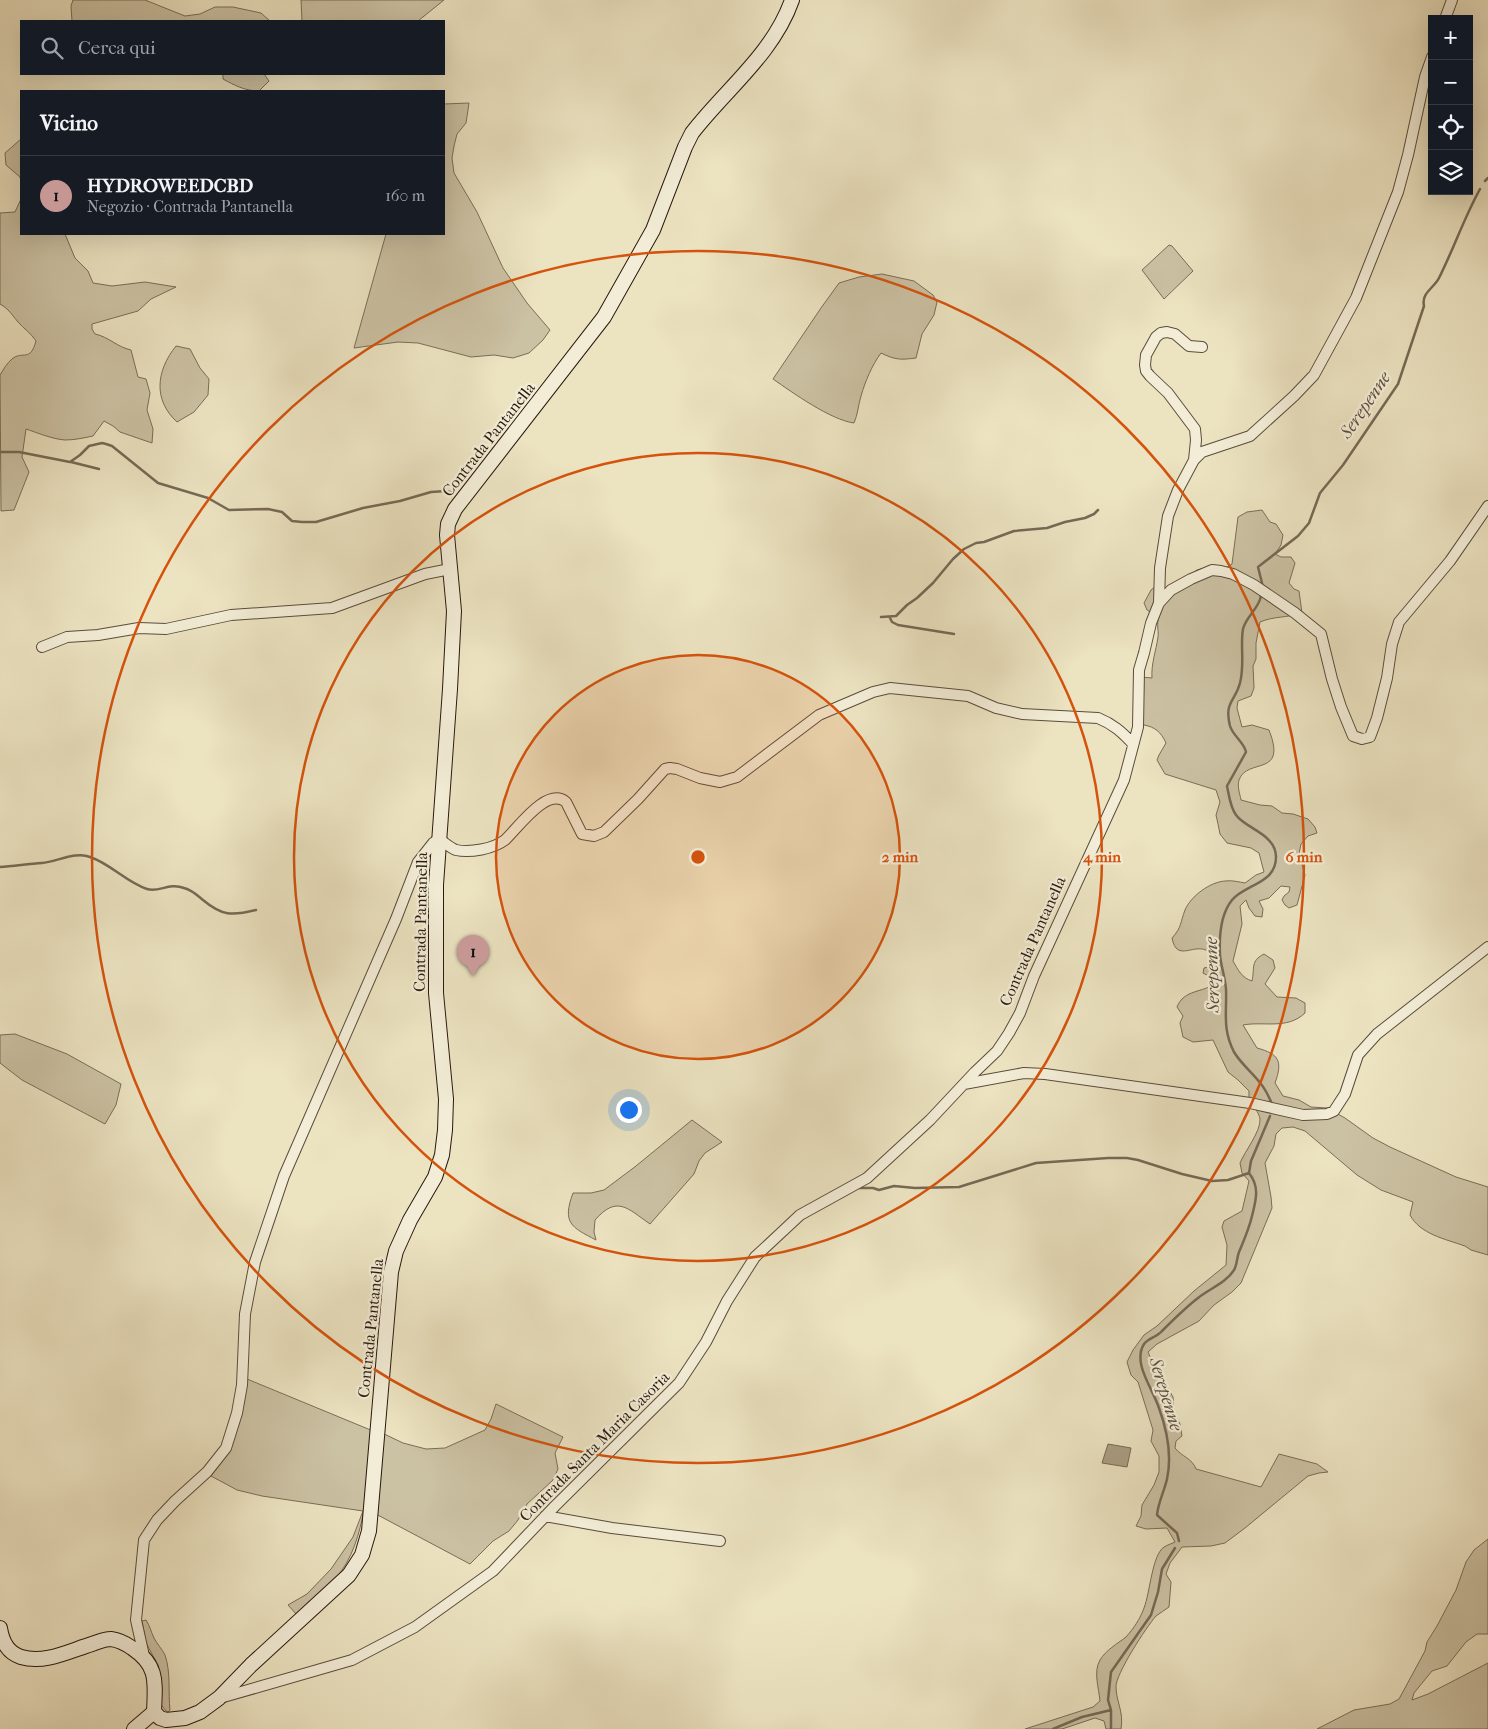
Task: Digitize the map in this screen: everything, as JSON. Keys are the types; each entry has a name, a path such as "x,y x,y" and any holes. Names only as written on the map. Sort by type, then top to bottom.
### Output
{"street":[{"name":"Contrada Pantanella","path":"154,1712 160,1718 176,1725 219,1698 251,1664 349,1575 362,1555 369,1531 391,1272 396,1251 410,1220 435,1177 442,1155 445,1130 446,1099 436,993 436,885 454,611 447,535 448,524 455,509 604,317 653,230 692,133 760,56 779,28 792,0"},
{"path":"1446,15 1452,0"},
{"path":"1159,603 1160,568 1168,516 1178,490 1194,460 1202,452 1250,436 1294,396 1314,375 1356,298 1398,192 1425,77 1431,60"},
{"path":"1194,460 1195,429 1168,393 1146,371 1145,365 1146,355 1161,333 1175,334 1189,346 1202,347"},
{"name":"Contrada Pantanella","path":"964,1084 997,1051 1009,1034 1124,780 1138,726 1140,670 1151,622 1159,603 1172,590 1190,579 1212,570 1221,570 1254,585 1287,607 1321,634 1332,679 1353,736 1362,739 1370,737 1377,718 1387,678 1392,644 1399,622 1450,561 1488,506"},
{"path":"42,647 67,637 98,635 139,628 166,629 231,615 332,608 425,574 450,569"},
{"name":"Contrada Pantanella","path":"440,839 454,849 472,850 489,847 503,841 541,804 556,797 566,802 582,834 594,836 604,832 665,769 677,769 700,778 720,782 738,777 819,715 873,692 890,688 968,696 996,708 1022,714 1098,718 1122,731 1133,744"},
{"name":"Contrada Pantanella","path":"144,1656 136,1620 144,1540 157,1520 208,1472 226,1448 237,1413 242,1384 245,1314 255,1262 284,1176 396,919 418,862 432,843 440,839"},
{"path":"964,1084 1024,1072 1250,1103 1303,1115 1327,1114 1334,1111 1345,1094 1358,1055 1366,1044 1488,947"},
{"name":"Contrada Santa Maria Casoria","path":"219,1698 352,1660 415,1626 493,1572 545,1516 680,1383 706,1342 726,1301 755,1257 800,1215 867,1178 930,1120 964,1084"},
{"path":"545,1516 612,1528 720,1542"},
{"path":"0,1628 6,1647 16,1655 28,1659 44,1659 112,1639 125,1643 144,1656 152,1670 154,1712 134,1729"}],"shaded area":[{"path":"73,0 145,0 185,16 200,14 215,7 233,7 261,13 269,20 72,20 71,6"},
{"path":"301,0 444,0 419,20 302,20"},
{"path":"223,75 265,75 269,81 260,90 249,90 223,79"},
{"path":"469,103 466,123 457,134 454,146 452,158 454,173 477,212 503,268 527,303 550,330 543,340 529,353 513,358 494,355 471,357 418,343 398,342 354,348 386,235 445,235 445,104"},
{"path":"20,140 20,177 6,165 5,153"},
{"path":"20,201 20,235 65,235 75,258 88,271 93,283 112,286 145,282 176,287 151,299 138,311 92,324 95,334 131,350 138,377 146,379 150,393 147,410 153,429 152,443 120,432 104,421 93,436 72,440 45,436 26,429 22,457 29,472 14,510 1,511 0,375 12,359 29,354 34,348 36,341 8,310 0,304 0,213 15,212"},
{"path":"1169,245 1172,246 1193,271 1164,299 1142,270"},
{"path":"882,274 914,281 933,295 937,302 934,315 922,334 916,358 898,359 881,353 865,385 854,423 834,417 773,379 839,283 859,277"},
{"path":"176,346 190,349 200,368 209,379 208,395 194,412 177,422 164,404 160,385 164,365"},
{"path":"1262,510 1270,522 1276,524 1283,535 1281,545 1275,554 1281,557 1291,557 1295,563 1289,583 1294,589 1299,591 1302,613 1260,622 1256,643 1256,659 1253,666 1254,688 1251,696 1238,701 1237,708 1242,727 1252,725 1269,730 1273,745 1273,755 1270,761 1243,773 1238,785 1241,800 1272,806 1282,813 1308,819 1315,827 1317,833 1308,836 1301,844 1299,854 1305,875 1297,905 1289,908 1285,905 1282,900 1289,892 1290,887 1281,886 1269,898 1259,901 1263,909 1262,917 1255,916 1246,900 1240,906 1242,924 1233,961 1243,976 1252,981 1254,965 1257,959 1264,954 1273,960 1275,968 1265,984 1277,997 1296,998 1305,1003 1305,1013 1298,1018 1283,1023 1243,1025 1257,1048 1270,1053 1277,1060 1279,1069 1275,1083 1283,1096 1299,1100 1311,1107 1327,1108 1390,1147 1456,1177 1488,1187 1488,1255 1441,1238 1420,1227 1410,1215 1413,1202 1381,1190 1357,1175 1305,1131 1293,1127 1282,1128 1276,1134 1274,1146 1265,1163 1272,1208 1241,1283 1214,1305 1199,1321 1157,1344 1148,1352 1151,1359 1159,1367 1162,1378 1173,1397 1174,1413 1180,1424 1182,1436 1176,1441 1175,1448 1192,1462 1196,1469 1261,1487 1279,1454 1317,1464 1328,1472 1308,1476 1225,1543 1211,1546 1182,1547 1170,1563 1166,1574 1171,1582 1169,1607 1156,1616 1146,1630 1132,1651 1117,1681 1116,1692 1122,1723 1121,1729 1106,1729 1104,1721 1095,1718 1062,1729 1025,1729 1093,1707 1100,1701 1097,1670 1100,1660 1108,1650 1126,1637 1136,1623 1146,1601 1160,1551 1175,1542 1167,1528 1146,1529 1136,1526 1141,1516 1142,1505 1154,1485 1159,1472 1159,1456 1151,1441 1153,1430 1138,1382 1131,1375 1127,1362 1144,1335 1157,1326 1194,1291 1226,1265 1227,1245 1222,1227 1224,1221 1242,1211 1249,1181 1242,1173 1240,1163 1260,1124 1260,1119 1249,1101 1249,1091 1228,1072 1213,1040 1193,1042 1183,1037 1180,1023 1183,1016 1177,1007 1184,997 1216,983 1212,978 1203,973 1204,968 1213,966 1215,958 1204,949 1178,950 1174,946 1172,938 1179,928 1188,905 1196,895 1207,887 1219,882 1245,883 1264,872 1259,853 1251,848 1227,843 1220,834 1216,815 1220,802 1216,790 1165,774 1157,760 1166,743 1157,731 1144,725 1141,718 1141,677 1152,678 1158,637 1159,617 1147,610 1144,603 1151,590 1156,586 1162,594 1197,570 1208,567 1220,572 1232,564 1238,517 1247,512"},
{"path":"15,1034 67,1054 121,1084 116,1105 105,1124 22,1080 0,1063 0,1035"},
{"path":"692,1120 722,1142 705,1153 699,1161 694,1174 650,1224 628,1209 616,1206 603,1212 595,1220 594,1232 596,1240 580,1231 571,1223 568,1211 573,1193 591,1193 604,1190"},
{"path":"247,1379 373,1431 364,1508 360,1527 347,1563 336,1578 297,1615 288,1605 307,1594 331,1569 353,1537 363,1511 262,1496 237,1490 211,1476 223,1460 233,1438"},
{"path":"496,1404 563,1437 555,1453 558,1469 553,1480 527,1504 509,1531 493,1541 470,1564 374,1513 380,1432 403,1443 426,1449 445,1448 485,1430"},
{"path":"1108,1444 1131,1448 1127,1467 1102,1463"},
{"path":"1488,1539 1488,1634 1477,1634 1466,1642 1447,1666 1432,1671 1414,1693 1412,1700 1428,1694 1488,1663 1488,1729 1317,1729 1354,1710 1390,1704 1399,1699 1425,1651 1427,1642 1456,1590 1466,1562 1474,1550"},
{"path":"146,1620 167,1662 170,1710 168,1712 159,1702 160,1677 158,1665 146,1643 142,1621"}],"waterway":[{"name":"Serepenne","path":"1485,181 1488,178"},
{"name":"Serepenne","path":"1263,587 1258,567 1298,536 1309,523 1320,493 1343,465 1398,384 1424,306 1424,298 1437,282 1480,189"},
{"path":"0,452 19,452 70,462 89,446 102,443 112,446 158,483 208,498 229,510 268,509 282,512 292,521 302,522 316,522 363,508 400,501 431,492 446,491 454,493"},
{"path":"71,462 99,469"},
{"path":"881,617 896,616 933,583 953,559 964,549 976,543 1014,531 1047,528 1085,518 1098,510"},
{"name":"Serepenne","path":"1261,595 1258,604 1243,629 1240,683 1228,712 1231,730 1246,752 1227,786 1231,805 1236,815 1266,837 1275,849 1275,866 1266,878 1244,890 1232,900 1225,912 1221,926 1220,948 1226,989 1226,1028 1230,1043 1237,1056 1263,1086 1272,1104"},
{"path":"890,618 892,622 898,625 954,634"},
{"path":"0,867 42,863 84,855 98,860 132,882 147,889 156,890 179,886 190,890 222,912 234,914 256,910"},
{"name":"Serepenne","path":"1179,1541 1177,1533 1157,1515 1167,1479 1169,1452 1162,1416 1142,1368 1141,1351 1146,1342 1160,1333 1202,1295 1231,1275 1234,1270 1256,1199 1255,1183 1249,1173 1251,1161 1270,1116"},
{"path":"856,1188 879,1190 894,1186 915,1188 959,1187 1036,1163 1108,1158 1138,1160 1212,1181 1228,1180 1249,1173"},
{"name":"Serepenne","path":"1111,1729 1111,1710 1108,1700 1111,1672 1151,1615 1162,1569 1175,1548"},
{"path":"1053,1729 1082,1717 1111,1710"}],"place":[{"name":"HYDROWEEDCBD","path":"473,976"}]}
